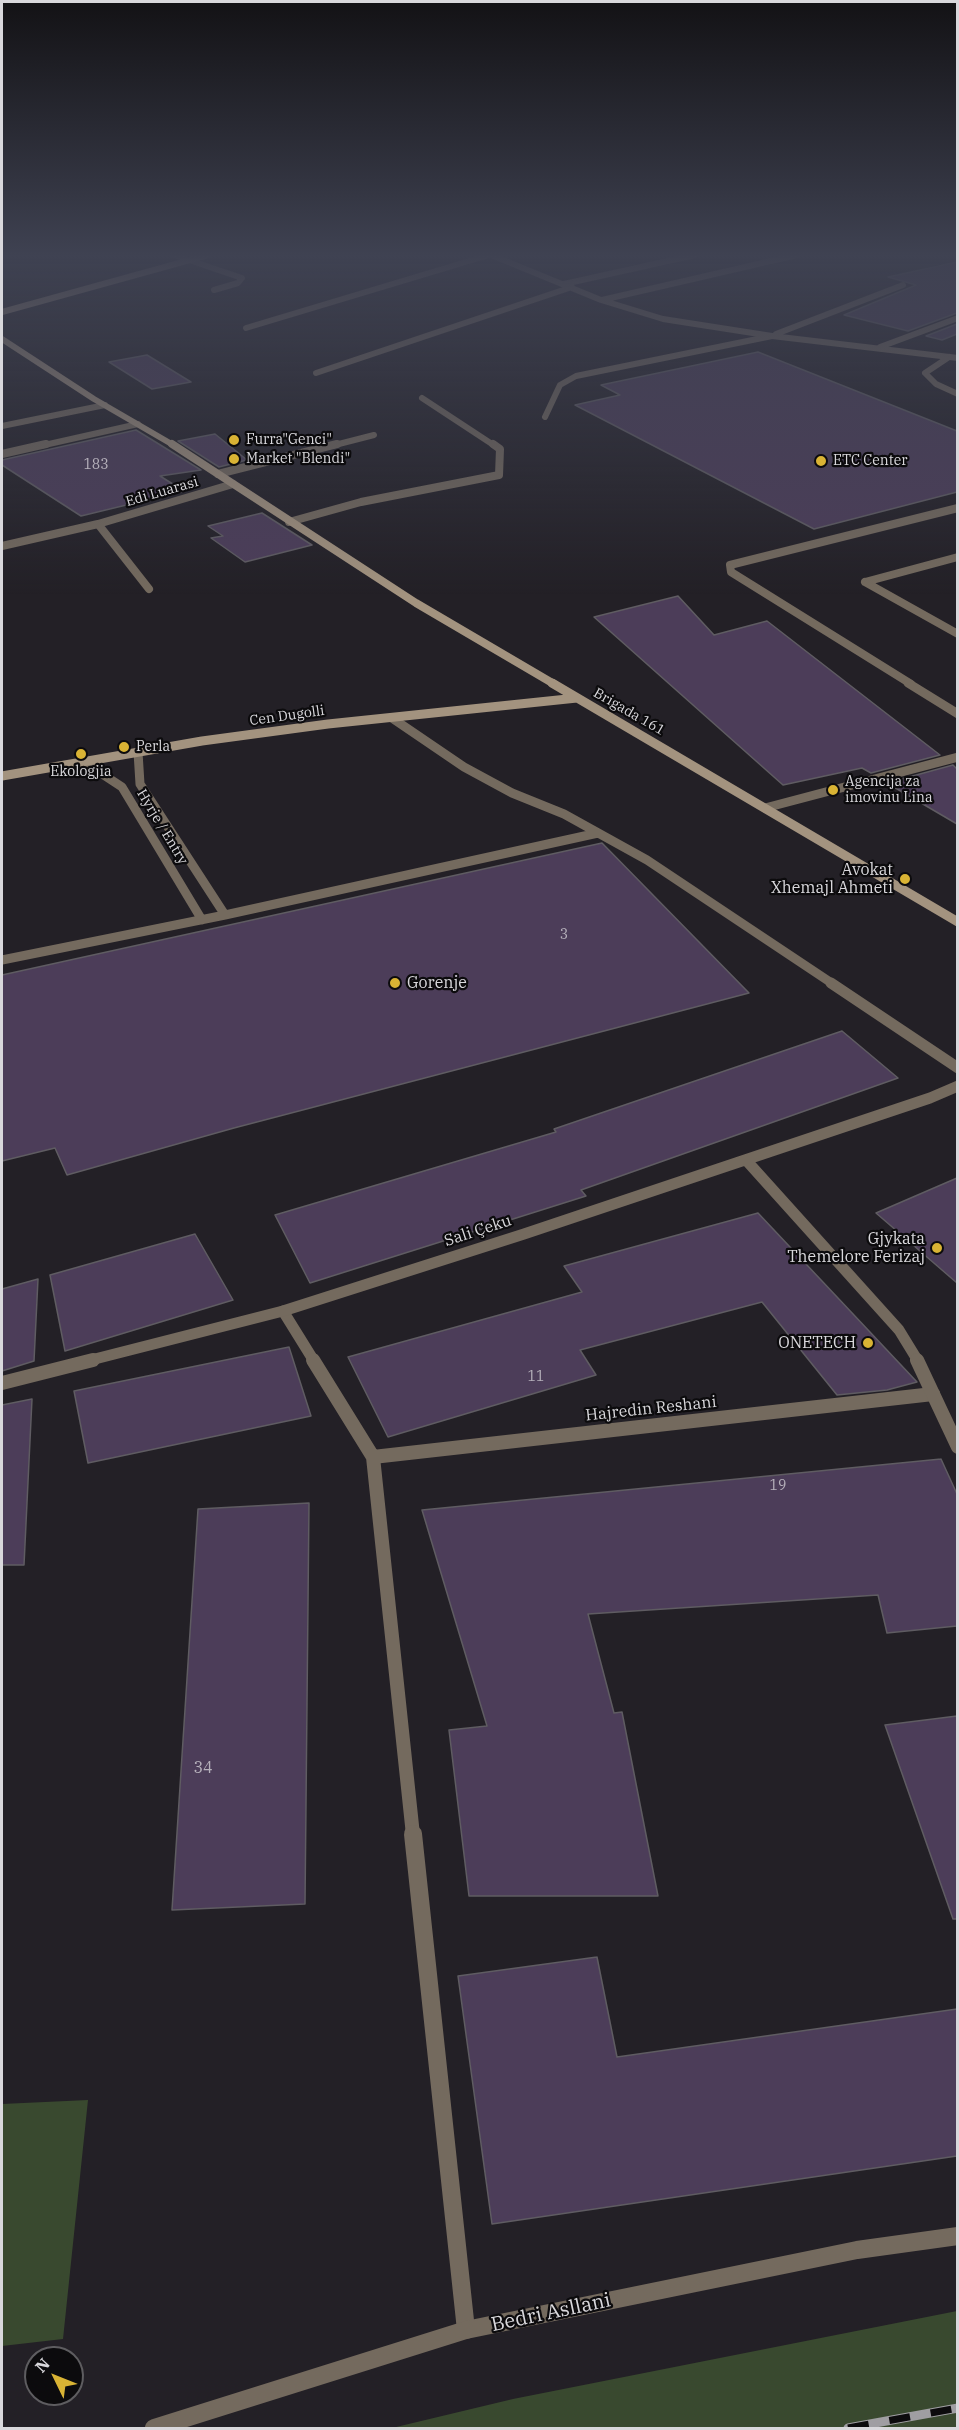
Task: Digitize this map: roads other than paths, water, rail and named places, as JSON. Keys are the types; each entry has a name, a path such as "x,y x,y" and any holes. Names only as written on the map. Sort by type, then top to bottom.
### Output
{"street":[{"name":"Brigada 161","path":"48,368 218,474 416,603 957,922"},
{"path":"316,373 330,368"},
{"path":"544,417 560,385 576,376 613,368"},
{"path":"932,368 925,373 936,384 957,394"},
{"path":"289,522 362,502 499,475 500,449 422,399"},
{"path":"2,426 105,405"},
{"path":"2,454 138,424"},
{"path":"218,474 374,435"},
{"name":"Edi Luarasi","path":"2,546 98,524 233,484"},
{"path":"957,508 730,565 731,572 957,714"},
{"path":"98,524 149,589"},
{"path":"957,557 865,582 957,634"},
{"name":"Cen Dugolli","path":"2,776 138,752 328,724 578,698"},
{"path":"392,718 483,778 598,832 647,861 957,1068"},
{"path":"138,752 140,784 225,915"},
{"path":"765,808 957,757"},
{"name":"Hyrje / Entry","path":"84,762 122,787 202,920"},
{"path":"2,960 202,920 598,832"},
{"name":"Sali Çeku","path":"2,1383 283,1311 746,1160 930,1098 957,1086"},
{"path":"746,1160 899,1330 918,1361 957,1447"},
{"path":"283,1311 373,1457 466,2330"},
{"name":"Hajredin Reshani","path":"373,1457 933,1394"},
{"name":"Bedri Asllani","path":"154,2428 466,2330 857,2250 957,2236"}],"railway":[{"path":"848,2428 958,2408"}],"place":[{"name":"Furra\"Genci\"","path":"234,440"},
{"name":"Market \"Blendi\"","path":"234,459"},
{"name":"ETC Center","path":"821,461"},
{"name":"Perla","path":"124,747"},
{"name":"Ekologjia","path":"81,754"},
{"name":"Agencija za imovinu Lina","path":"833,790"},
{"name":"Avokat Xhemajl Ahmeti","path":"905,879"},
{"name":"Gorenje","path":"395,983"},
{"name":"Gjykata Themelore Ferizaj","path":"937,1248"},
{"name":"ONETECH","path":"868,1343"}]}
